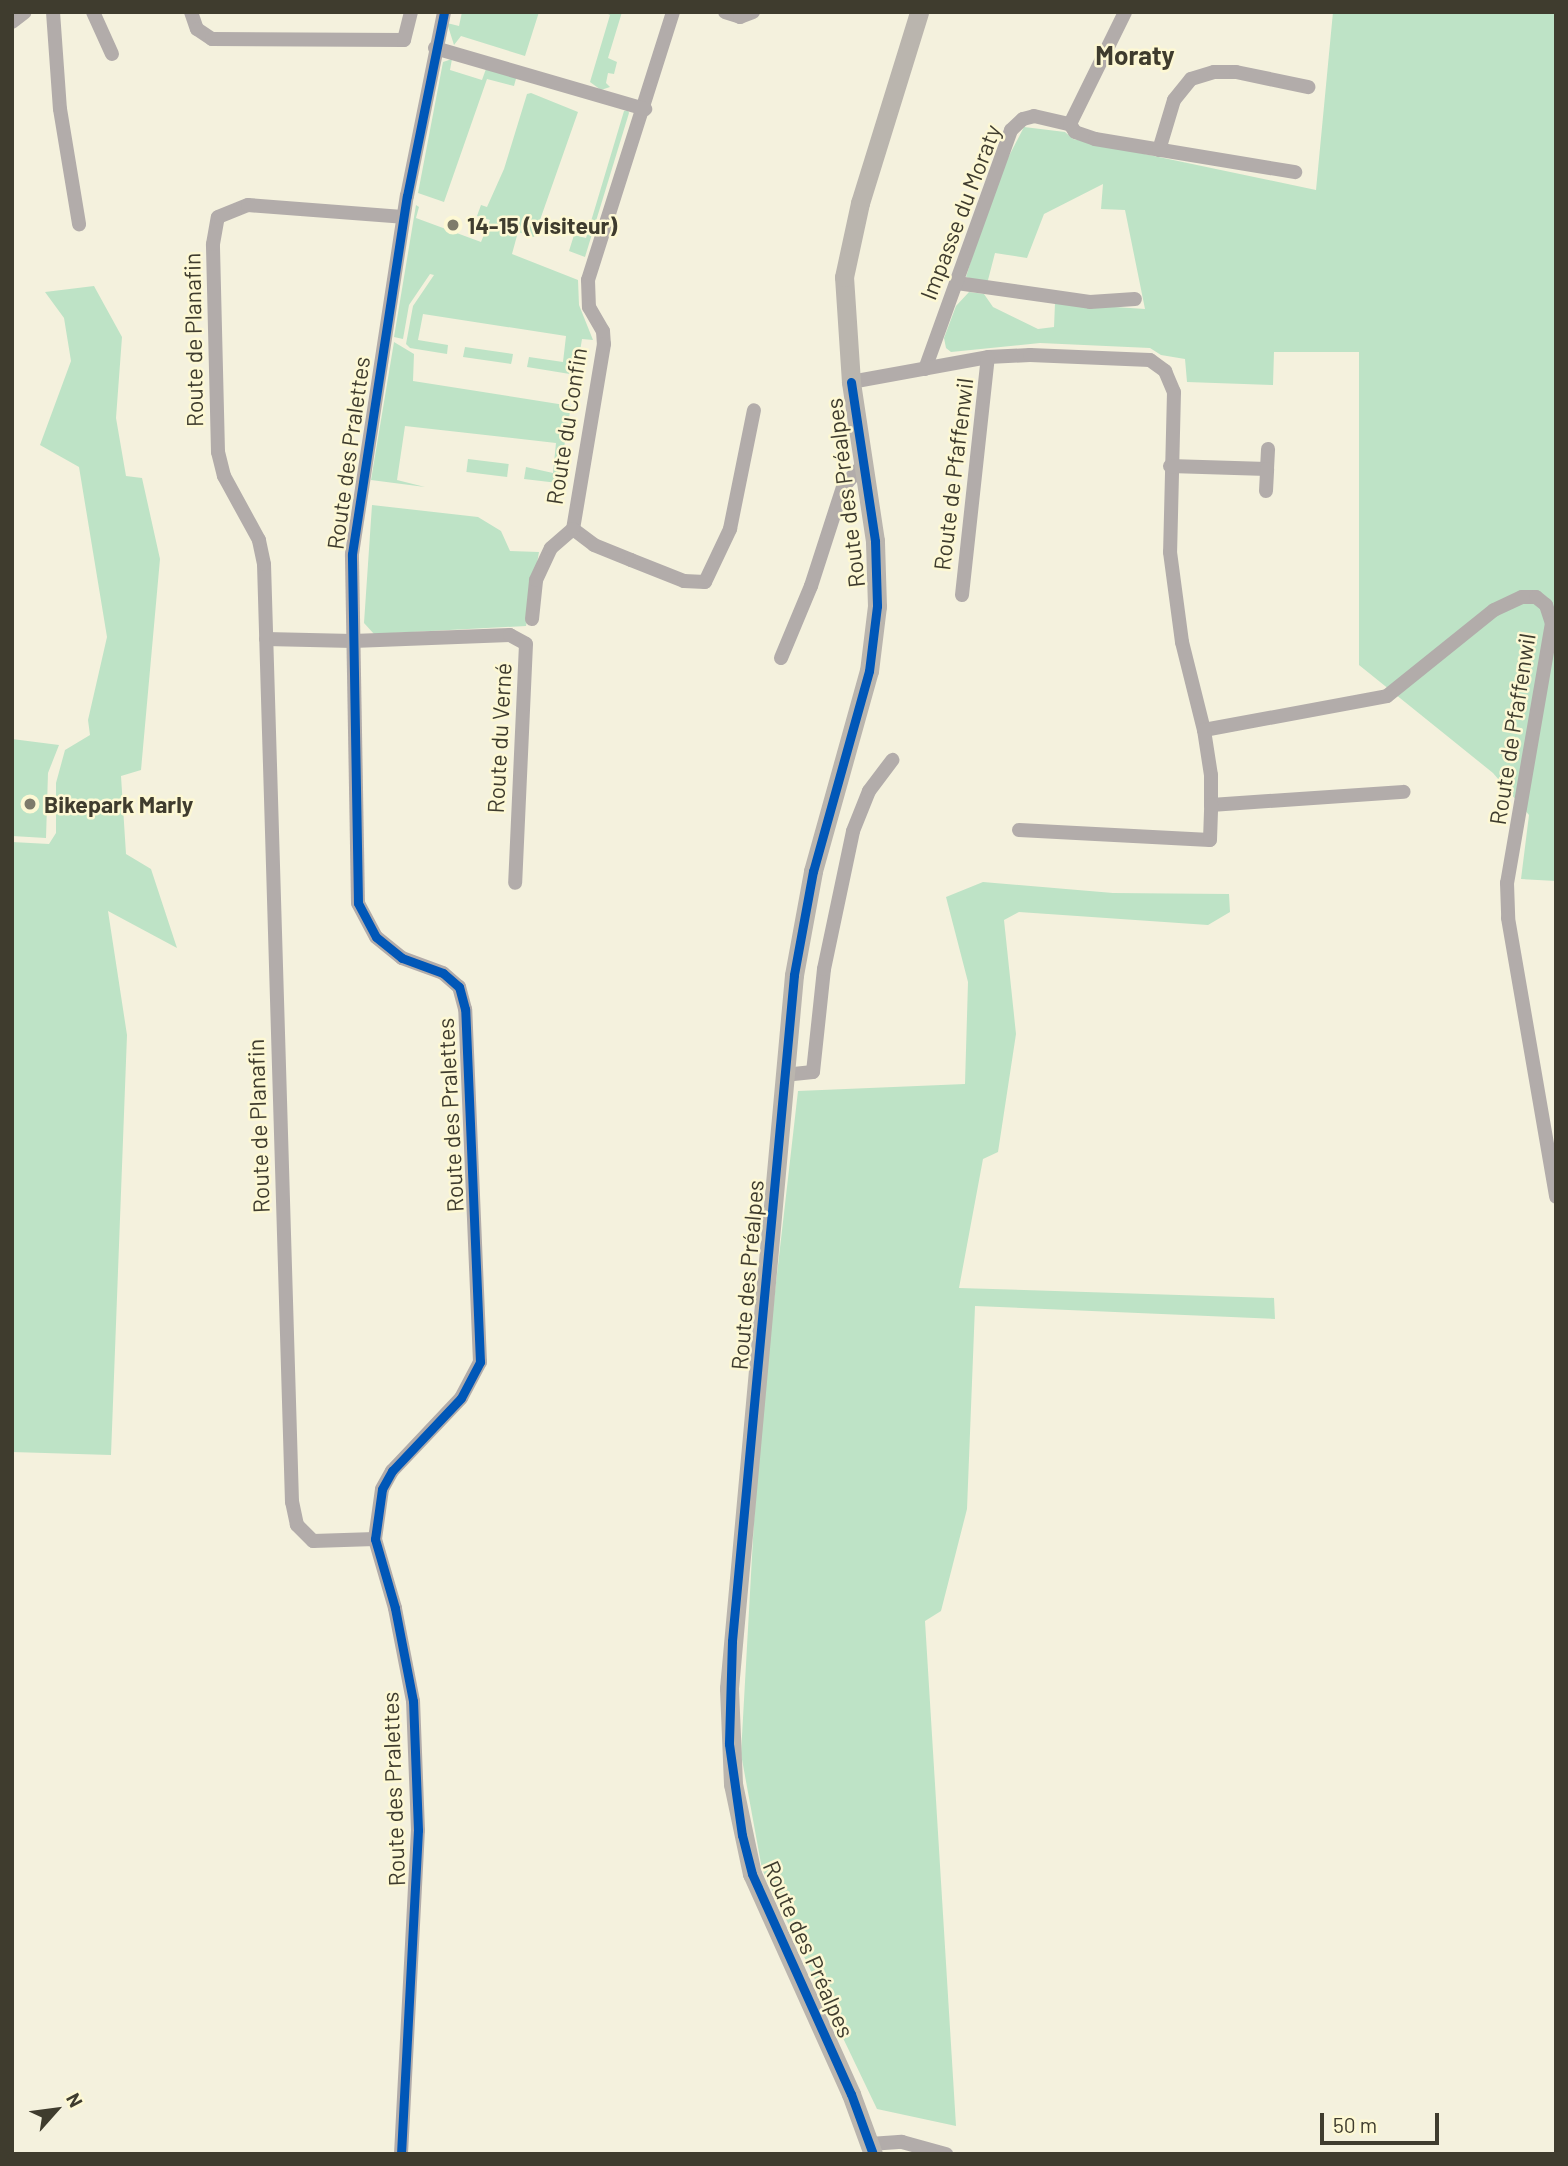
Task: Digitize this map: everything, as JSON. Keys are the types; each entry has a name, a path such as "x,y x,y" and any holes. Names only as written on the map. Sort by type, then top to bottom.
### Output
{"main road":[{"name":"Route des Préalpes","path":"871,2149 752,1874 741,1835 729,1744 732,1641 794,975 813,871 869,671 877,606 875,554 852,383 844,277 860,203 919,12"}],"street":[{"path":"12,22 25,12"},
{"path":"53,12 60,109 79,225"},
{"path":"93,12 112,54"},
{"path":"191,12 197,29 212,39 235,40 404,40 411,12"},
{"name":"Route des Pralettes","path":"401,2154 416,1894 417,1791 413,1701 395,1608 375,1539 382,1489 392,1471 461,1398 480,1362 465,1009 459,987 443,972 402,958 376,937 358,903 352,554 360,482 403,217 444,12"},
{"name":"Route du Confin","path":"531,619 536,580 551,548 573,529 604,344 603,331 589,307 588,280 645,109 673,12"},
{"path":"725,12 740,17 753,12"},
{"path":"1070,124 1125,12"},
{"path":"435,48 645,109"},
{"path":"1159,150 1174,100 1191,79 1214,72 1236,72 1308,87"},
{"name":"Impasse du Moraty","path":"926,369 1011,130 1023,119 1034,116 1070,124 1075,132 1095,139 1295,173"},
{"name":"Route de Planafin","path":"375,1539 313,1541 297,1525 292,1503 264,564 259,540 224,476 218,452 213,244 218,217 248,205 403,217"},
{"path":"957,283 1090,302 1135,299"},
{"name":"Route de Pfaffenwil","path":"852,383 988,357 1150,360 1166,372 1174,391 1170,466 1170,552 1182,642 1209,753 1209,840 1019,830"},
{"name":"Route de Pfaffenwil","path":"961,595 988,357"},
{"name":"Route du Confin","path":"573,529 594,545 684,581 705,582 730,529 754,410"},
{"path":"1266,491 1268,449"},
{"name":"Route des Préalpes","path":"780,658 811,586 843,487 864,464"},
{"path":"1170,466 1267,469"},
{"name":"Route de Pfaffenwil","path":"1204,730 1387,696 1494,610 1522,597 1536,597 1546,605 1552,623 1507,883 1508,918 1556,1197"},
{"name":"Route du Verné","path":"353,641 510,635 526,644 515,883"},
{"path":"266,639 353,641"},
{"path":"784,1076 813,1072 824,969 853,831 869,791 892,761"},
{"path":"1211,805 1404,792"},
{"path":"871,2149 902,2142 946,2154"}],"green space":[{"path":"462,12 539,12 525,56 461,36 454,45 447,23 459,26"},
{"path":"604,12 622,12 608,58 617,62 614,74 608,73 606,83 610,87 601,90 590,82 610,15"},
{"path":"1333,12 1556,12 1556,881 1521,879 1529,815 1493,773 1359,665 1359,352 1274,352 1273,385 1187,382 1185,359 1161,355 1150,348 1040,343 951,352 946,348 944,338 956,306 969,292 984,294 993,307 1038,329 1054,327 1055,303 1145,309 1125,210 1101,209 1103,184 1044,214 1027,258 995,253 987,284 966,277 995,183 1024,127 1065,132 1073,139 1316,190"},
{"path":"452,59 450,70 482,80 487,66 517,75 514,86 487,79 444,202 418,193 443,62"},
{"path":"531,93 578,112 534,237 518,232 512,254 578,280 579,305 593,340 582,339 576,375 527,367 529,357 563,362 566,336 423,314 418,340 448,345 447,354 410,348 406,344 413,306 434,275 430,274 409,305 403,339 394,337 416,205 419,207 416,218 481,242 490,220 477,216 481,205 487,207 504,169 527,94"},
{"path":"628,110 585,257 569,251 574,235 586,238 624,111"},
{"path":"94,286 122,337 116,418 126,476 142,478 160,559 141,770 121,776 126,854 151,869 177,948 108,911 127,1035 111,1455 12,1452 12,842 49,844 56,833 56,783 65,750 90,735 88,720 107,637 79,467 40,445 71,361 64,318 45,292"},
{"path":"394,342 414,354 413,381 571,406 558,483 524,479 526,467 553,473 556,443 405,426 397,480 425,487 371,480"},
{"path":"465,347 513,354 511,364 463,357"},
{"path":"468,459 509,464 507,477 466,472"},
{"path":"372,505 478,517 501,531 510,551 539,552 526,626 374,634 364,623"},
{"name":"Bikepark Marly","path":"12,739 59,745 48,773 46,838 12,836"},
{"path":"983,882 1113,893 1229,894 1230,912 1208,925 1019,912 1004,920 1016,1034 998,1152 983,1159 959,1288 1274,1298 1275,1319 975,1306 967,1509 941,1611 925,1621 956,2126 877,2109 762,1869 741,1754 759,1431 798,1091 965,1084 968,982 946,897"}],"cycle path":[{"path":"401,2154 418,1830 413,1701 395,1608 375,1539 382,1489 392,1471 461,1398 480,1362 465,1009 459,987 443,973 402,958 376,937 358,903 352,554 407,196 444,12"},
{"path":"851,382 875,541 877,606 869,671 813,871 794,975 732,1641 729,1744 742,1835 752,1874 851,2094 873,2154"}],"place":[{"name":"14-15 (visiteur)","path":"453,225"},
{"name":"Bikepark Marly","path":"30,804"}],"district":[{"name":"Moraty","path":"1135,55"}]}
